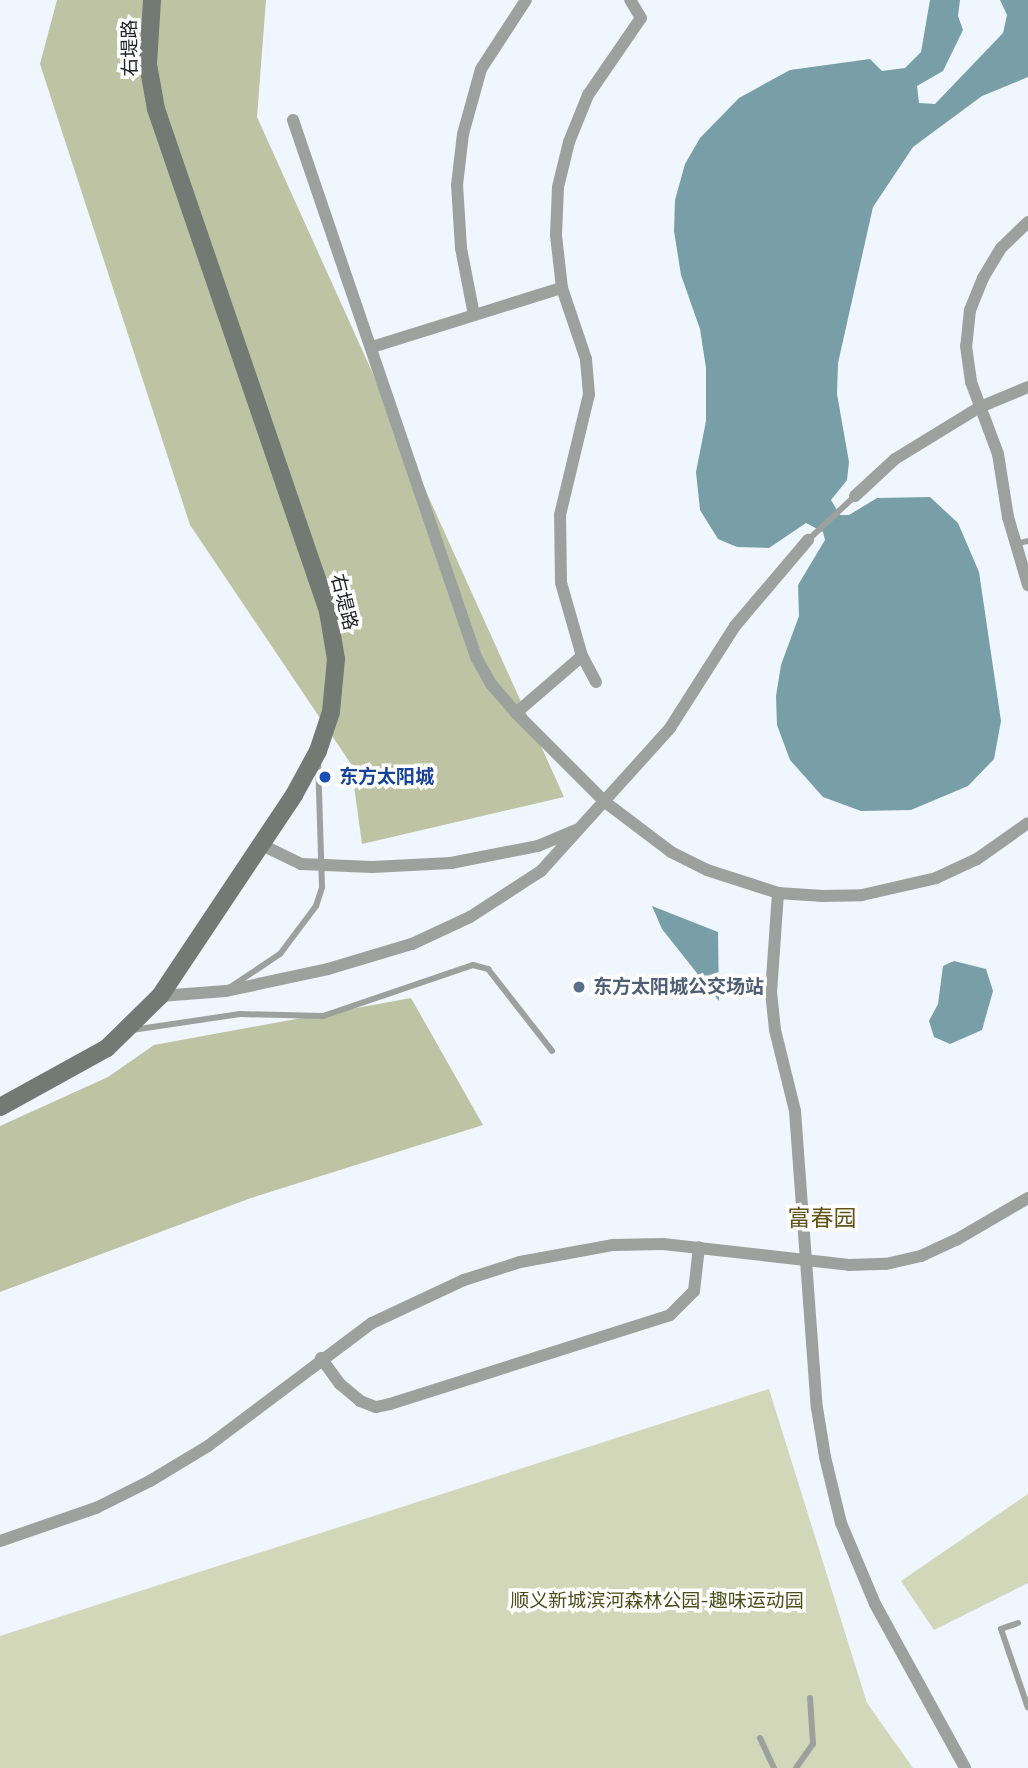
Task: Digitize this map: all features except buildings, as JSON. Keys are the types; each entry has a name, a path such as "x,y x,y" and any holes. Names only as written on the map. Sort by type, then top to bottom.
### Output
{"main road":[{"name":"右堤路","path":"0,1107 62,1076 130,1030 160,996 318,751 331,712 336,659 328,611 164,135 148,64 152,0"}],"street":[{"path":"474,315 461,248 457,185 463,134 481,69 526,0"},
{"path":"596,682 582,656 569,616 558,545 569,468 589,394 586,359 562,288 556,234 561,176 588,95 641,18 630,0"},
{"path":"293,120 476,657 516,713 605,802 671,852 707,870 778,893 862,895 898,889 977,859 1028,823"},
{"path":"1028,222 1001,248 970,310 967,346 980,407 998,454 1022,542 1028,585"},
{"path":"372,347 562,288"},
{"path":"855,496 895,459 980,407 1028,387"},
{"path":"160,996 226,990 328,970 412,944 470,917 541,871 670,728 735,626 808,540"},
{"path":"516,713 582,656"},
{"path":"260,844 301,864 451,863 538,846 583,827"},
{"path":"778,893 771,992 775,1030 795,1111 817,1408 841,1523 875,1604 965,1768"},
{"path":"0,1541 96,1508 150,1481 208,1447 321,1357 372,1323 421,1298 520,1262 613,1245 699,1247 807,1261 886,1264 921,1256 1028,1198"},
{"path":"321,1357 340,1384 360,1401 376,1407 390,1404 670,1315 694,1291 699,1247"}],"lane":[{"path":"808,540 855,496"},
{"path":"226,990 280,954 301,932 319,897 321,865 318,751"},
{"path":"130,1030 240,1014 323,1016 473,965 488,969 552,1051"},
{"path":"1018,1623 1001,1629 1028,1708"},
{"path":"796,1768 813,1744 810,1698"},
{"path":"760,1738 774,1768"}],"green space":[{"path":"57,0 266,0 257,117 564,797 362,844 351,764 190,525 40,64"},
{"path":"411,998 483,1125 251,1198 0,1292 0,1126 108,1077 154,1045"},
{"name":"顺义新城滨河森林公园-趣味运动园","path":"769,1389 867,1703 913,1768 0,1768 0,1636"},
{"path":"1028,1494 1028,1583 934,1630 901,1581"}],"water":[{"path":"930,0 960,0 958,16 963,30 943,71 917,86 919,103 935,104 1003,33 1007,15 1000,0 1028,0 1028,77 982,96 913,147 873,207 838,363 837,394 849,462 847,480 831,500 840,515 849,515 877,498 930,497 958,523 979,572 1001,721 994,759 968,786 911,810 861,811 823,797 790,760 777,725 776,696 781,665 799,616 798,585 825,540 823,532 806,523 769,548 737,547 718,539 700,510 696,472 706,421 706,368 700,329 681,275 674,231 675,200 685,164 700,138 739,98 790,70 870,59 882,71 905,68 921,52"},
{"path":"652,906 718,932 719,1001 662,929"},
{"path":"954,961 986,969 993,991 982,1030 950,1044 934,1037 929,1021 938,1004 943,966"}],"place":[{"name":"东方太阳城","path":"325,777"},
{"name":"东方太阳城公交场站","path":"579,987"}],"district":[{"name":"富春园","path":"822,1218"}]}
